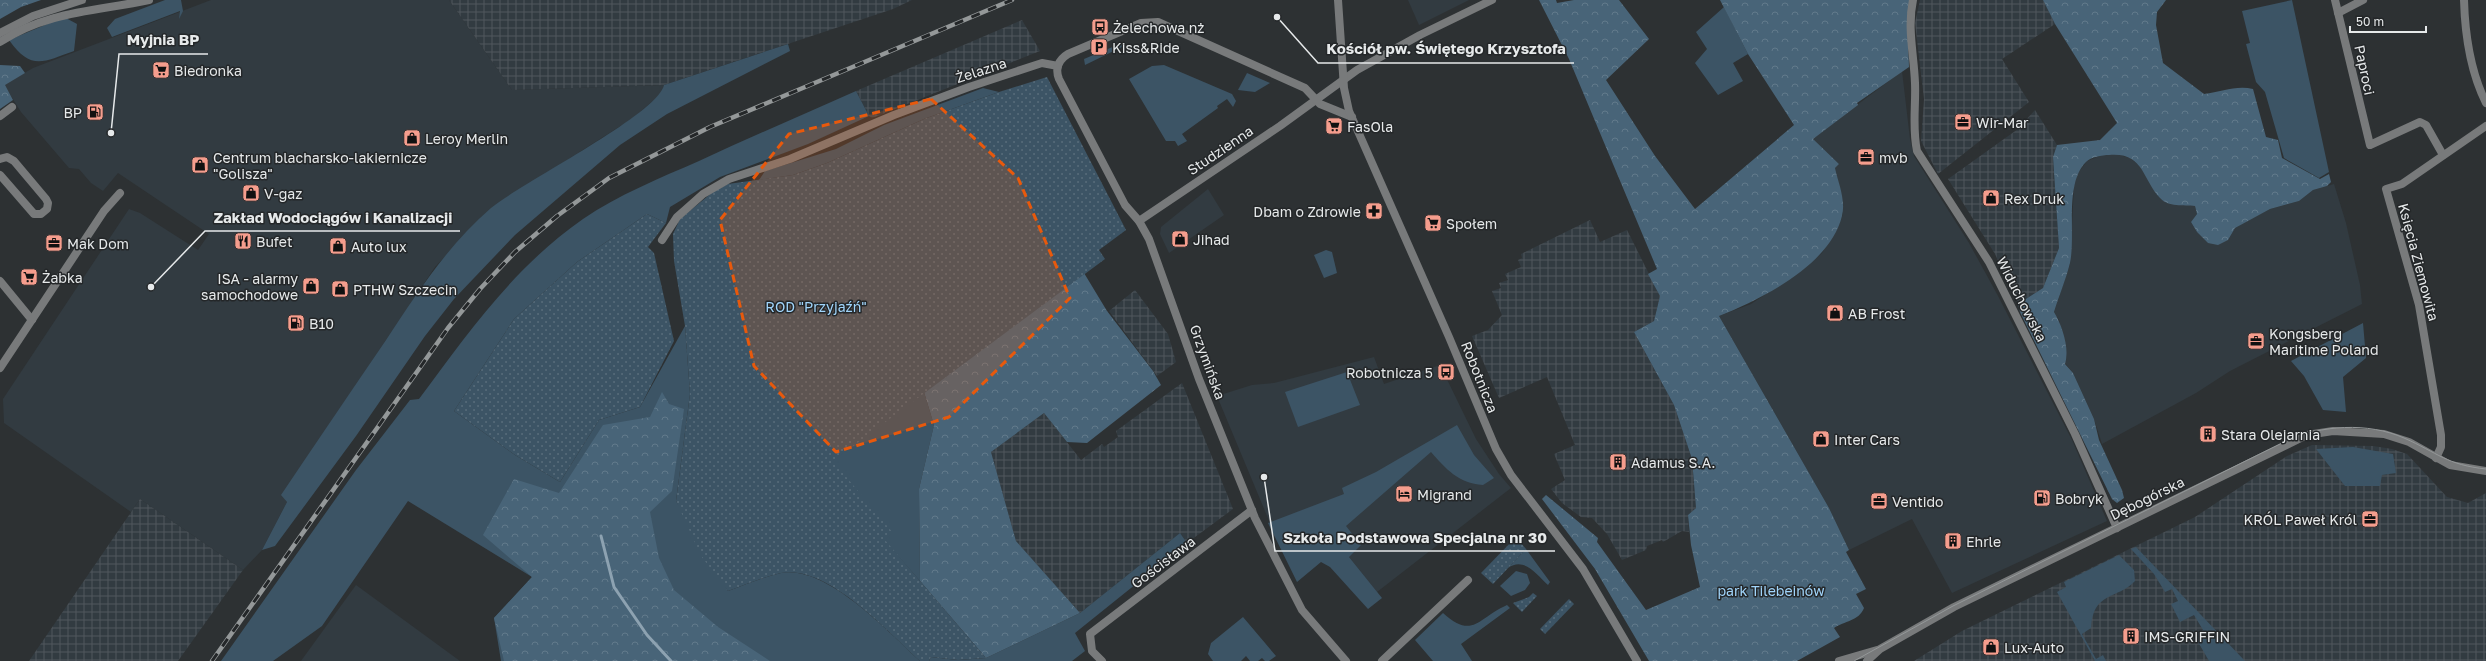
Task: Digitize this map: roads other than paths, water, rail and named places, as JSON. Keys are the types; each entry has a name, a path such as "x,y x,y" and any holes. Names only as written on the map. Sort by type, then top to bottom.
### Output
{"street":[{"path":"0,33 33,16 82,0"},
{"path":"0,42 36,24 71,13 149,0"},
{"name":"Robotnicza","path":"1338,0 1343,80 1352,117 1422,273 1498,454 1515,480 1583,569 1637,661"},
{"name":"Studzienna","path":"1139,221 1315,101 1343,80 1420,35 1492,0"},
{"name":"Widuchowska","path":"1913,0 1910,26 1915,85 1914,138 1917,151 1989,262 2075,434 2117,528"},
{"name":"Paproci","path":"2335,0 2370,145 2420,122 2426,125 2442,155"},
{"path":"2338,13 2363,0"},
{"path":"2464,0 2467,44 2473,69 2486,102"},
{"path":"1058,66 1062,58 1068,54 1141,23 1158,22 1302,86 1315,101 1352,117"},
{"name":"Żelazna","path":"662,240 677,217 707,191 729,179 790,159 894,115 969,87 1042,63 1058,66"},
{"name":"Grzymińska","path":"1058,66 1059,79 1111,180 1125,205 1139,221 1154,251 1199,379 1252,510 1302,610 1346,661"},
{"path":"0,116 12,107"},
{"name":"Księcia Ziemowita","path":"2436,458 2441,447 2441,435 2419,305 2386,189 2402,184 2486,126"},
{"path":"0,159 7,157 14,161 46,198 48,203 47,210 41,214 34,214 0,175"},
{"path":"0,368 104,212 120,193"},
{"path":"0,280 32,320"},
{"name":"Dębogórska","path":"1839,661 1880,649 1954,608 2286,443 2313,433 2347,431 2384,434 2409,442 2436,458 2455,466 2486,471"},
{"name":"Gościsława","path":"1102,661 1092,651 1090,634 1252,510"},
{"path":"1382,661 1468,580"},
{"name":"Dębogórska","path":"1867,661 1880,649"}],"waterway":[{"path":"601,536 614,587 647,635 671,661"}],"tram line":[{"path":"1854,661 1953,606 2286,441 2300,436 2329,429 2375,429 2404,438 2443,458 2462,465 2486,469"}],"railway":[{"path":"212,661 448,328 480,289 515,252 557,216 609,178 710,127 1012,0"}],"place":[{"name":"Kościół pw. Świętego Krzysztofa","path":"1277,17"},
{"name":"Żelechowa nż","path":"1100,27"},
{"name":"Kiss&Ride","path":"1099,47"},
{"name":"Biedronka","path":"161,70"},
{"name":"BP","path":"95,112"},
{"name":"Wir-Mar","path":"1963,122"},
{"name":"FasOla","path":"1334,126"},
{"name":"Myjnia BP","path":"111,133"},
{"name":"Leroy Merlin","path":"412,138"},
{"name":"mvb","path":"1866,157"},
{"name":"Centrum blacharsko-lakiernicze \"Golisza\"","path":"200,165"},
{"name":"V-gaz","path":"251,193"},
{"name":"Rex Druk","path":"1991,198"},
{"name":"Dbam o Zdrowie","path":"1374,211"},
{"name":"Społem","path":"1433,223"},
{"name":"Jihad","path":"1180,239"},
{"name":"Bufet","path":"243,241"},
{"name":"Mak Dom","path":"54,243"},
{"name":"Auto lux","path":"338,246"},
{"name":"Żabka","path":"29,277"},
{"name":"ISA - alarmy samochodowe","path":"311,286"},
{"name":"Zakład Wodociągów i Kanalizacji","path":"151,287"},
{"name":"PTHW Szczecin","path":"340,289"},
{"name":"AB Frost","path":"1835,313"},
{"name":"B10","path":"296,323"},
{"name":"Kongsberg Maritime Poland","path":"2256,341"},
{"name":"Robotnicza 5","path":"1446,372"},
{"name":"Stara Olejarnia","path":"2208,434"},
{"name":"Inter Cars","path":"1821,439"},
{"name":"Adamus S.A.","path":"1618,462"},
{"name":"Szkoła Podstawowa Specjalna nr 30","path":"1264,477"},
{"name":"Migrand","path":"1404,494"},
{"name":"Bobryk","path":"2042,498"},
{"name":"Ventido","path":"1879,501"},
{"name":"KRÓL Paweł Król","path":"2370,519"},
{"name":"Ehrle","path":"1953,541"},
{"name":"IMS-GRIFFIN","path":"2131,636"},
{"name":"Lux-Auto","path":"1991,647"}],"park label":[{"name":"ROD \"Przyjaźń\"","path":"816,306"},
{"name":"park Tilebeinów","path":"1771,590"}]}
